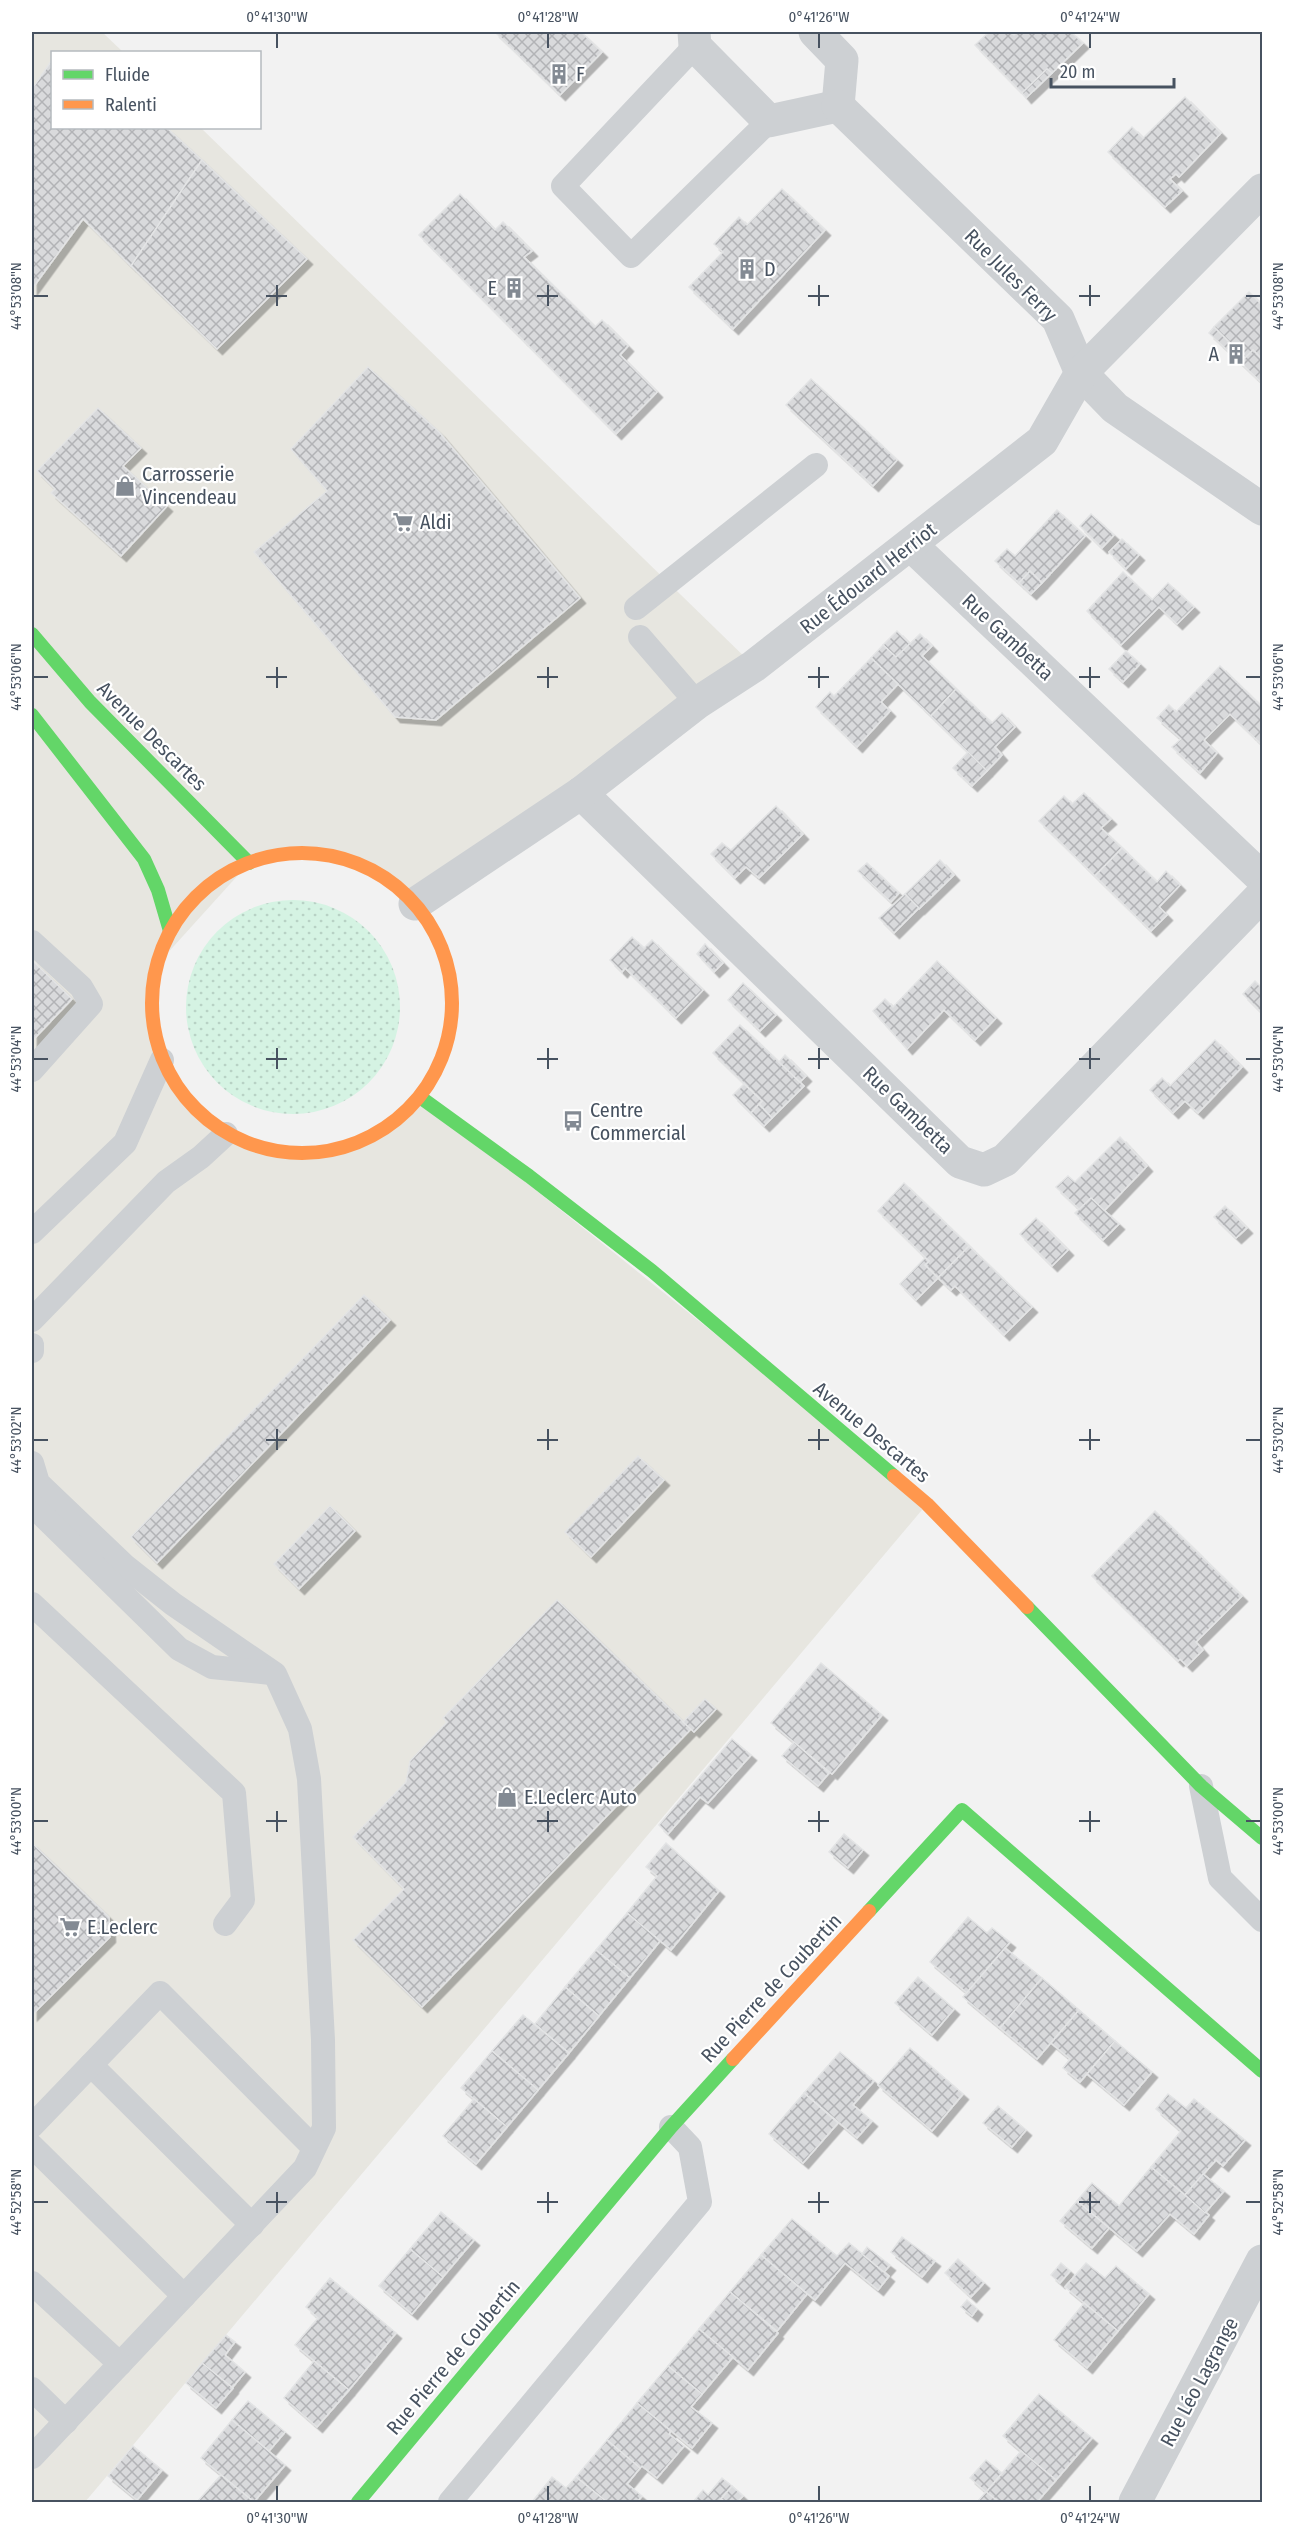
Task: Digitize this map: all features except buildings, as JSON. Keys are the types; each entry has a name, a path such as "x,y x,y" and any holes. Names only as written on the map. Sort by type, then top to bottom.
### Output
{"main road":[{"name":"Avenue Descartes","path":"32,634 90,702 249,862"},
{"path":"32,715 144,859 158,890 170,930"},
{"path":"291,853 333,856 373,870 395,885 415,904 438,939 451,979 452,1020 441,1061 420,1097 397,1120 379,1131 334,1150 296,1154 260,1148 226,1134 202,1116 179,1090 162,1060 152,1014 155,967 170,930 190,902 217,878 249,862 291,853"},
{"name":"Avenue Descartes","path":"420,1097 529,1176 652,1271 927,1504 1202,1786 1263,1839"},
{"name":"Rue Pierre de Coubertin","path":"358,2502 671,2127 962,1810 1263,2071"}],"street":[{"path":"694,39 769,121 837,106 842,60 815,32"},
{"name":"Rue Jules Ferry","path":"837,106 1058,319 1082,373 1115,408 1263,509"},
{"name":"Rue Édouard Herriot","path":"415,904 581,793 698,703 754,666 1042,441 1082,373 1263,190"},
{"name":"Rue Gambetta","path":"911,545 1263,878"},
{"name":"Rue Gambetta","path":"581,793 960,1162 984,1170 1005,1160 1263,895"},
{"name":"Rue Léo Lagrange","path":"1135,2502 1263,2261"}],"lane":[{"path":"694,39 563,186 631,256 769,121"},
{"path":"636,608 816,465"},
{"path":"640,638 698,703"},
{"path":"32,942 81,987 90,1004 32,1070"},
{"path":"32,1232 125,1143 162,1060"},
{"path":"32,1320 166,1182 201,1157 226,1134"},
{"path":"32,1345 32,1351"},
{"path":"32,1463 38,1483 125,1566 173,1604 275,1674 300,1729 309,1779 323,2040 324,2128 305,2168 32,2457"},
{"path":"32,1504 179,1649 212,1667 275,1674"},
{"path":"32,1604 234,1792 243,1900 225,1924"},
{"path":"1202,1786 1220,1878 1263,1920"},
{"path":"32,2126 160,1993 314,2148"},
{"path":"90,2065 252,2225"},
{"path":"450,2502 700,2202 690,2147 671,2127"},
{"path":"32,2146 184,2296"},
{"path":"32,2283 120,2364"},
{"path":"32,2389 66,2422"}],"shaded area":[{"path":"32,32 102,32 122,51 51,51 51,129 202,129 754,666 415,904 395,885 372,870 291,853 249,863 155,967 162,1060 179,1090 202,1116 226,1134 260,1148 296,1154 334,1150 370,1137 397,1120 420,1097 927,1504 85,2502 32,2502"}],"green space":[{"path":"282,900 304,900 324,904 344,912 369,931 388,956 396,976 400,1007 396,1038 388,1058 369,1083 344,1102 324,1110 304,1114 282,1114 262,1110 242,1102 210,1075 198,1058 190,1038 186,1018 186,996 190,976 198,956 225,924 242,912 262,904"}],"traffic: fast":[{"path":"32,634 90,702 249,863"},
{"path":"32,715 144,859 158,890 170,931"},
{"path":"420,1097 529,1176 652,1271 894,1476"},
{"path":"1027,1607 1201,1786 1262,1838"},
{"path":"869,1911 962,1810 1262,2071"},
{"path":"358,2502 671,2127 733,2059"}],"traffic: slow":[{"path":"302,853 331,856 359,865 385,878 408,897 427,920 440,946 449,974 452,1003 449,1032 440,1060 427,1086 408,1109 385,1128 359,1141 331,1150 302,1153 273,1150 245,1141 219,1128 196,1109 177,1086 164,1060 155,1032 152,1003 155,974 164,946 177,920 196,897 219,878 245,865 273,856 302,853"},
{"path":"894,1476 927,1504 1027,1607"},
{"path":"733,2059 869,1911"}],"place":[{"name":"F","path":"559,74"},
{"name":"D","path":"747,269"},
{"name":"E","path":"514,288"},
{"name":"A","path":"1236,354"},
{"name":"Carrosserie Vincendeau","path":"125,486"},
{"name":"Aldi","path":"403,522"},
{"name":"Centre Commercial","path":"573,1121"},
{"name":"E.Leclerc Auto","path":"507,1797"},
{"name":"E.Leclerc","path":"70,1927"}]}
